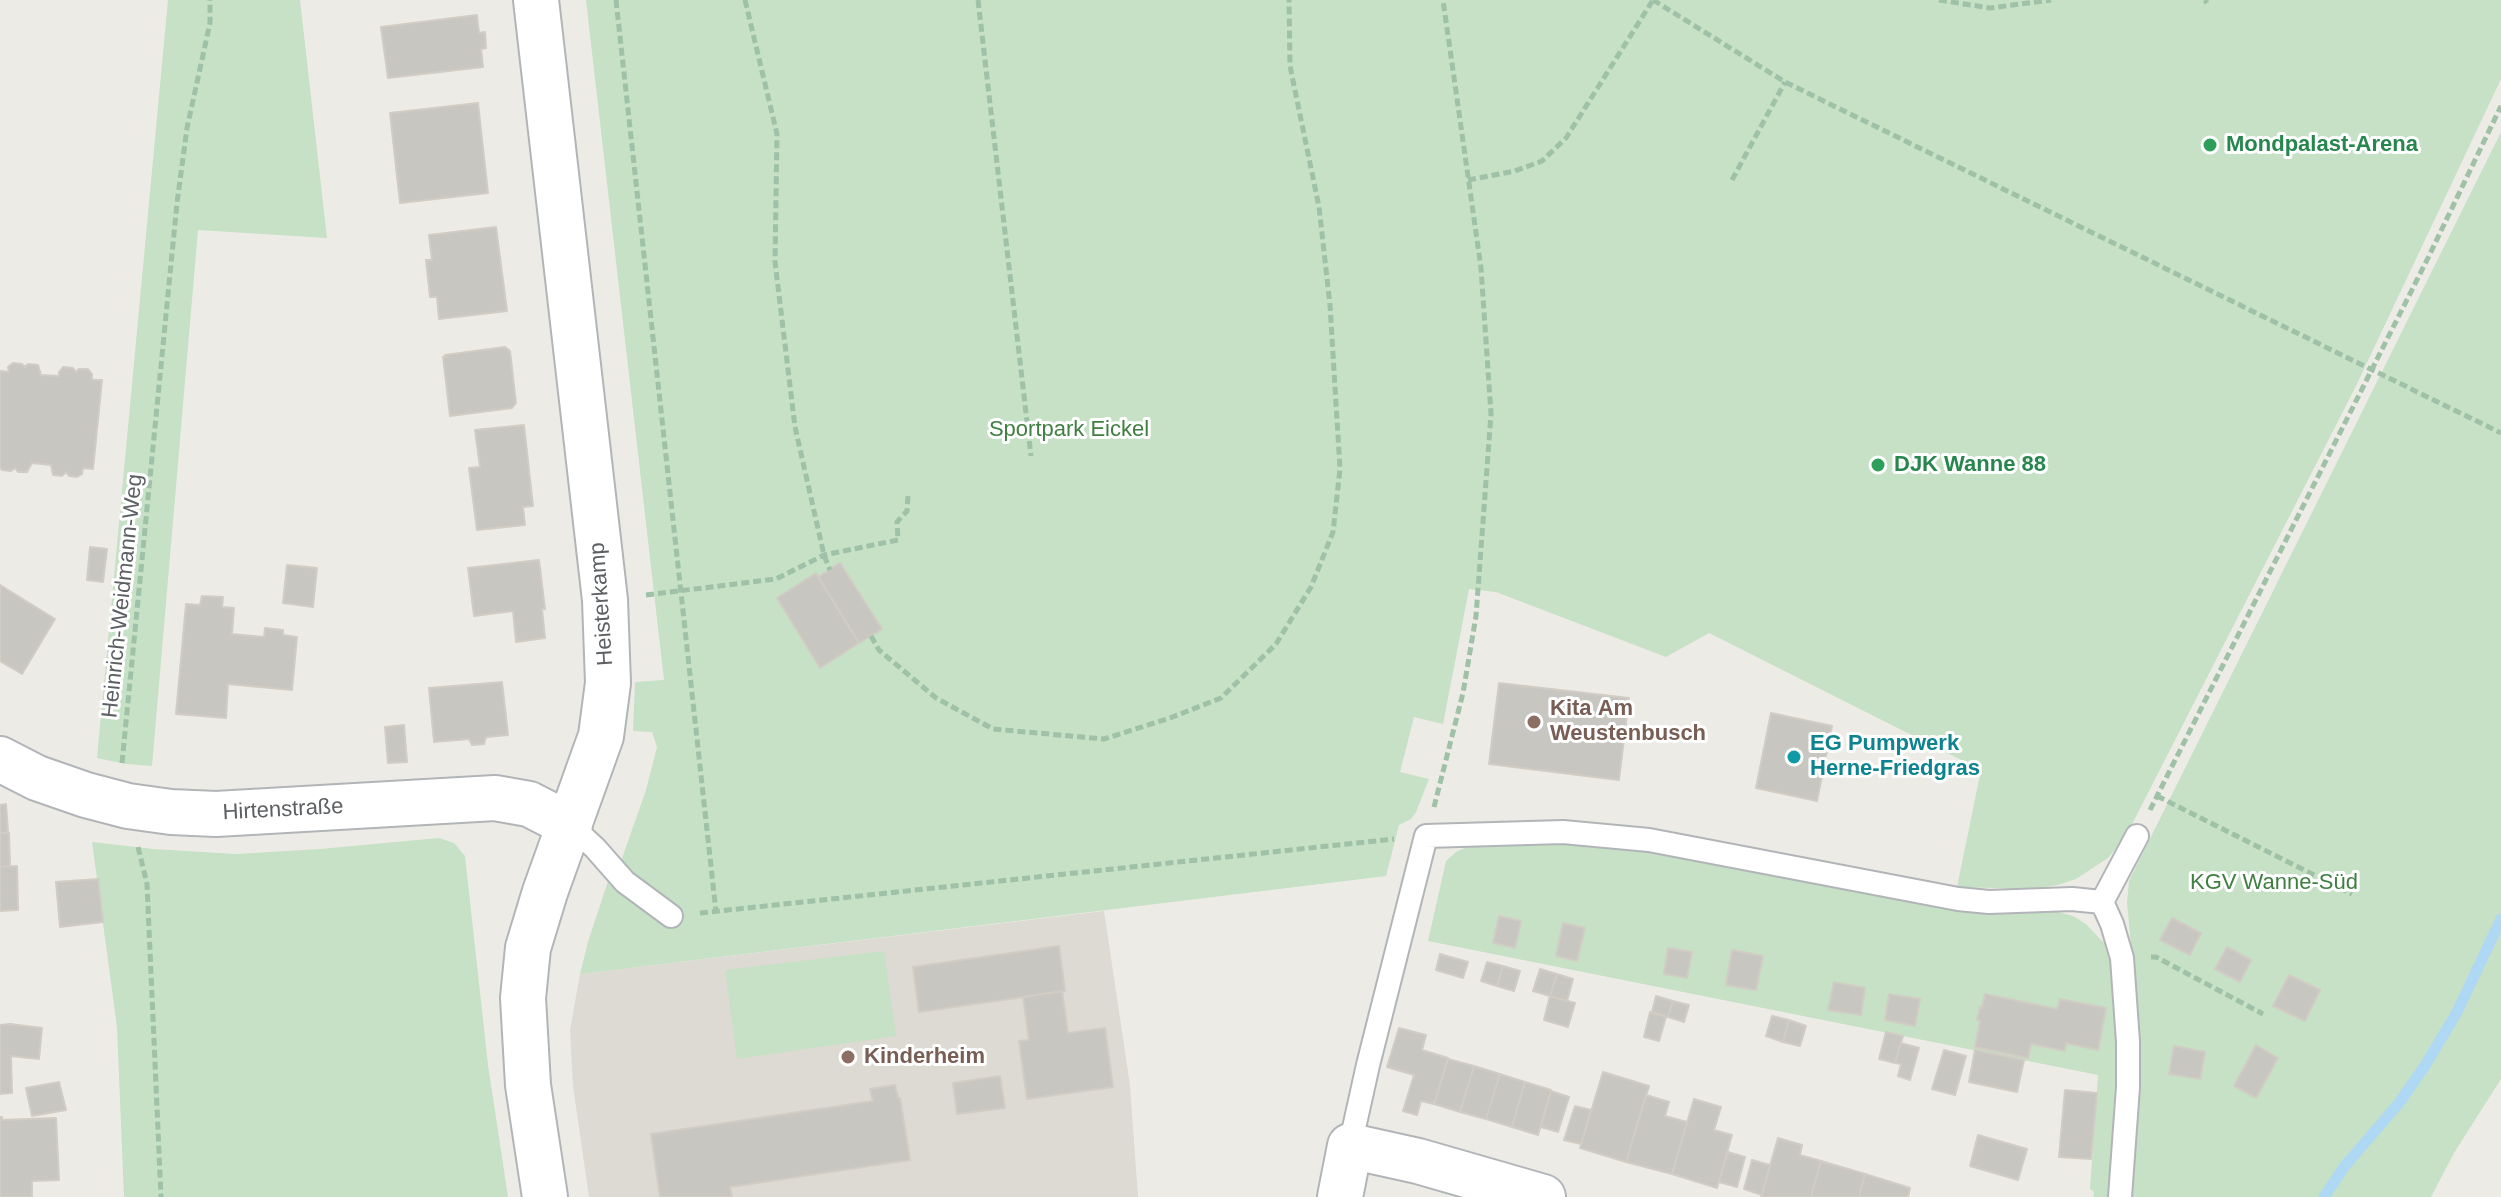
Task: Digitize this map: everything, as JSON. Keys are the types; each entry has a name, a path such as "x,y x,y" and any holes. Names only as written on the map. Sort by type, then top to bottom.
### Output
{"street":[{"name":"Heisterkamp","path":"536,0 605,600 608,683 601,736 528,948 523,998 528,1085 545,1197"},
{"name":"Hirtenstraße","path":"0,759 37,778 86,795 128,806 171,812 216,814 495,798 529,804 570,825"},
{"path":"1340,1197 1350,1146 1418,1161 1543,1197"}],"lane":[{"path":"570,825 625,882 671,916"},
{"path":"1350,1146 1426,836 1563,832 1635,838 1958,899 2102,902"},
{"path":"2102,902 2137,836"},
{"path":"2102,902 2122,958 2128,1042 2120,1197"}],"path":[{"name":"Heinrich-Weidmann-Weg","path":"161,1197 147,884 128,806 122,762 177,203 187,128 210,23 210,0"},
{"path":"616,0 716,912"},
{"path":"745,0 777,134 775,262 795,427 830,570"},
{"path":"978,0 1031,456"},
{"path":"871,636 879,650 936,698 993,729 1104,739 1221,698 1276,644 1311,587 1333,532 1340,469 1330,305 1319,207 1290,66 1289,0"},
{"path":"671,916 1426,836 1463,693 1471,649 1480,582 1491,414 1481,268 1443,0"},
{"path":"1468,180 1515,171 1542,161 1566,138 1653,0 1785,82 2501,433"},
{"path":"1939,0 1990,8 2051,0"},
{"path":"1732,180 1785,82"},
{"path":"2137,836 2501,106"},
{"path":"605,600 776,579 824,555 898,540 897,522 907,511 908,496"},
{"path":"2157,796 2352,894"},
{"path":"2122,958 2156,957 2263,1014"}],"shaded area":[{"name":"Kinderheim","path":"1104,911 1130,1085 1138,1197 589,1197 573,1086 570,1030 580,974"}],"green space":[{"path":"168,0 300,0 327,238 198,230 152,766 97,758"},
{"name":"Sportpark Eickel","path":"586,0 2501,0 2501,79 2355,388 2126,836 2108,858 2076,879 2031,889 1957,887 1981,770 1709,633 1666,657 1496,592 1469,589 1443,724 1414,717 1400,772 1429,779 1416,812 1411,819 1399,825 1386,876 580,974 611,872 619,867 646,790 657,747 652,732 633,731 635,682 664,680"},
{"name":"KGV Wanne-Süd","path":"2501,132 2501,1079 2454,1153 2431,1197 2130,1197 2140,1063 2127,903 2129,881"},
{"path":"439,838 454,843 465,856 488,1065 508,1197 124,1197 117,1027 92,842 236,854"},
{"path":"1534,843 1639,849 1901,900 1982,911 2051,910 2073,916 2086,924 2104,943 2114,977 2119,1079 2110,1197 2093,1197 2094,1192 2090,1189 2098,1075 1428,941 1446,861 1469,846"},
{"path":"884,951 896,1036 737,1059 725,970"}],"building":[{"path":"477,15 479,33 485,32 486,48 481,49 483,67 388,78 381,27"},
{"path":"478,103 488,193 400,203 390,113"},
{"path":"496,227 507,311 439,319 437,297 430,297 426,260 432,260 429,235"},
{"path":"505,347 510,351 516,403 512,408 450,416 443,357"},
{"path":"13,363 25,367 28,364 38,365 41,375 59,376 63,367 73,368 76,372 88,369 92,380 102,380 93,469 83,468 82,474 77,477 69,476 66,472 62,476 53,475 51,465 32,463 27,472 18,472 15,468 2,470 0,371 9,372 8,367"},
{"path":"524,425 533,506 523,507 525,525 477,530 469,468 480,467 475,430"},
{"path":"90,547 107,549 103,582 87,580"},
{"path":"539,560 545,638 516,642 513,611 474,616 468,568"},
{"path":"840,563 882,629 859,643 818,577"},
{"path":"287,565 317,568 313,607 283,603"},
{"path":"816,573 859,643 820,668 777,598"},
{"path":"0,585 55,619 22,674 0,661"},
{"path":"202,596 223,597 222,607 234,608 232,634 264,637 265,628 283,630 283,635 297,637 292,690 228,684 226,718 176,714 186,604 200,605"},
{"path":"502,682 508,735 486,737 484,744 472,745 469,739 434,742 429,688"},
{"path":"1499,683 1629,698 1619,780 1489,764"},
{"name":"EG Pumpwerk Herne-Friedgras","path":"1771,713 1832,726 1817,801 1756,788"},
{"path":"404,725 407,762 388,763 385,727"},
{"path":"6,804 8,832 0,833 0,805"},
{"path":"0,833 9,833 10,866 0,867"},
{"path":"17,866 18,910 0,911 0,867"},
{"path":"98,879 103,922 60,927 56,882"},
{"path":"1499,916 1521,921 1515,948 1493,943"},
{"path":"2172,918 2201,933 2190,955 2160,940"},
{"path":"1563,923 1585,928 1577,961 1556,956"},
{"path":"1059,946 1065,991 919,1012 913,967"},
{"path":"2227,947 2251,960 2240,982 2215,969"},
{"path":"1668,948 1692,952 1687,978 1664,974"},
{"path":"1732,950 1763,956 1756,990 1726,985"},
{"path":"1440,954 1468,962 1463,978 1436,970"},
{"path":"1487,962 1503,966 1497,986 1481,981"},
{"path":"1503,966 1520,971 1514,991 1497,986"},
{"path":"1540,969 1557,974 1550,996 1533,991"},
{"path":"1557,974 1573,979 1567,1001 1550,996"},
{"path":"2289,975 2320,990 2305,1021 2273,1006"},
{"path":"1834,982 1865,988 1861,1015 1828,1010"},
{"path":"1062,991 1068,1033 1105,1028 1113,1087 1027,1099 1019,1041 1029,1040 1023,997"},
{"path":"1889,994 1920,999 1915,1026 1885,1020"},
{"path":"1985,994 2057,1009 2060,999 2106,1008 2098,1050 2066,1043 2065,1051 2031,1044 2028,1058 1975,1047 1980,1021 1977,1020"},
{"path":"1550,996 1575,1003 1568,1027 1544,1020"},
{"path":"1656,996 1673,1001 1668,1017 1652,1012"},
{"path":"1673,1001 1689,1005 1684,1022 1668,1017"},
{"path":"1650,1012 1666,1017 1659,1041 1644,1037"},
{"path":"1772,1016 1789,1020 1783,1042 1766,1036"},
{"path":"1789,1020 1806,1026 1800,1046 1783,1042"},
{"path":"0,1025 42,1028 39,1059 11,1056 12,1093 0,1094"},
{"path":"1399,1028 1426,1035 1422,1050 1448,1058 1434,1104 1421,1101 1417,1115 1403,1111 1414,1075 1387,1067"},
{"path":"1886,1032 1903,1036 1895,1063 1879,1059"},
{"path":"1901,1043 1919,1048 1910,1080 1898,1076 1901,1064 1895,1063"},
{"path":"2256,1045 2278,1058 2256,1098 2234,1086"},
{"path":"2174,1046 2205,1052 2200,1079 2169,1074"},
{"path":"1944,1050 1966,1056 1955,1095 1932,1089"},
{"path":"1975,1050 2024,1060 2017,1092 1969,1082"},
{"path":"1448,1059 1474,1066 1460,1112 1434,1104"},
{"path":"1474,1066 1500,1074 1486,1119 1460,1112"},
{"path":"1603,1072 1649,1086 1626,1162 1580,1148"},
{"path":"1500,1074 1525,1082 1512,1127 1486,1119"},
{"path":"1000,1076 1005,1108 957,1114 953,1083"},
{"path":"59,1082 66,1110 32,1116 26,1088"},
{"path":"1525,1082 1551,1090 1538,1135 1512,1127"},
{"path":"895,1085 910,1160 730,1187 732,1197 660,1197 651,1134 873,1101 870,1089"},
{"path":"2065,1090 2097,1093 2091,1159 2059,1157"},
{"path":"1551,1091 1569,1097 1558,1132 1541,1127"},
{"path":"1646,1095 1669,1102 1665,1116 1687,1122 1672,1174 1626,1162"},
{"path":"1694,1099 1721,1107 1714,1130 1732,1135 1717,1188 1672,1174"},
{"path":"1575,1106 1591,1110 1581,1144 1564,1140"},
{"path":"0,1117 2,1120 56,1118 59,1180 32,1181 32,1197 0,1197"},
{"path":"1978,1135 2027,1149 2018,1180 1970,1166"},
{"path":"1778,1138 1802,1145 1800,1155 1821,1161 1811,1197 1761,1197"},
{"path":"1728,1152 1745,1157 1737,1187 1719,1182"},
{"path":"1752,1160 1770,1165 1762,1195 1744,1189"},
{"path":"1821,1161 1865,1174 1859,1197 1811,1197"},
{"path":"1865,1174 1910,1188 1908,1197 1859,1197"}],"waterway":[{"path":"2324,1197 2426,1064 2457,1012 2501,919"}],"place":[{"name":"Mondpalast-Arena","path":"2210,145"},
{"name":"DJK Wanne 88","path":"1878,465"},
{"name":"Kita Am Weustenbusch","path":"1534,722"},
{"name":"EG Pumpwerk Herne-Friedgras","path":"1794,757"},
{"name":"Kinderheim","path":"848,1057"}]}
